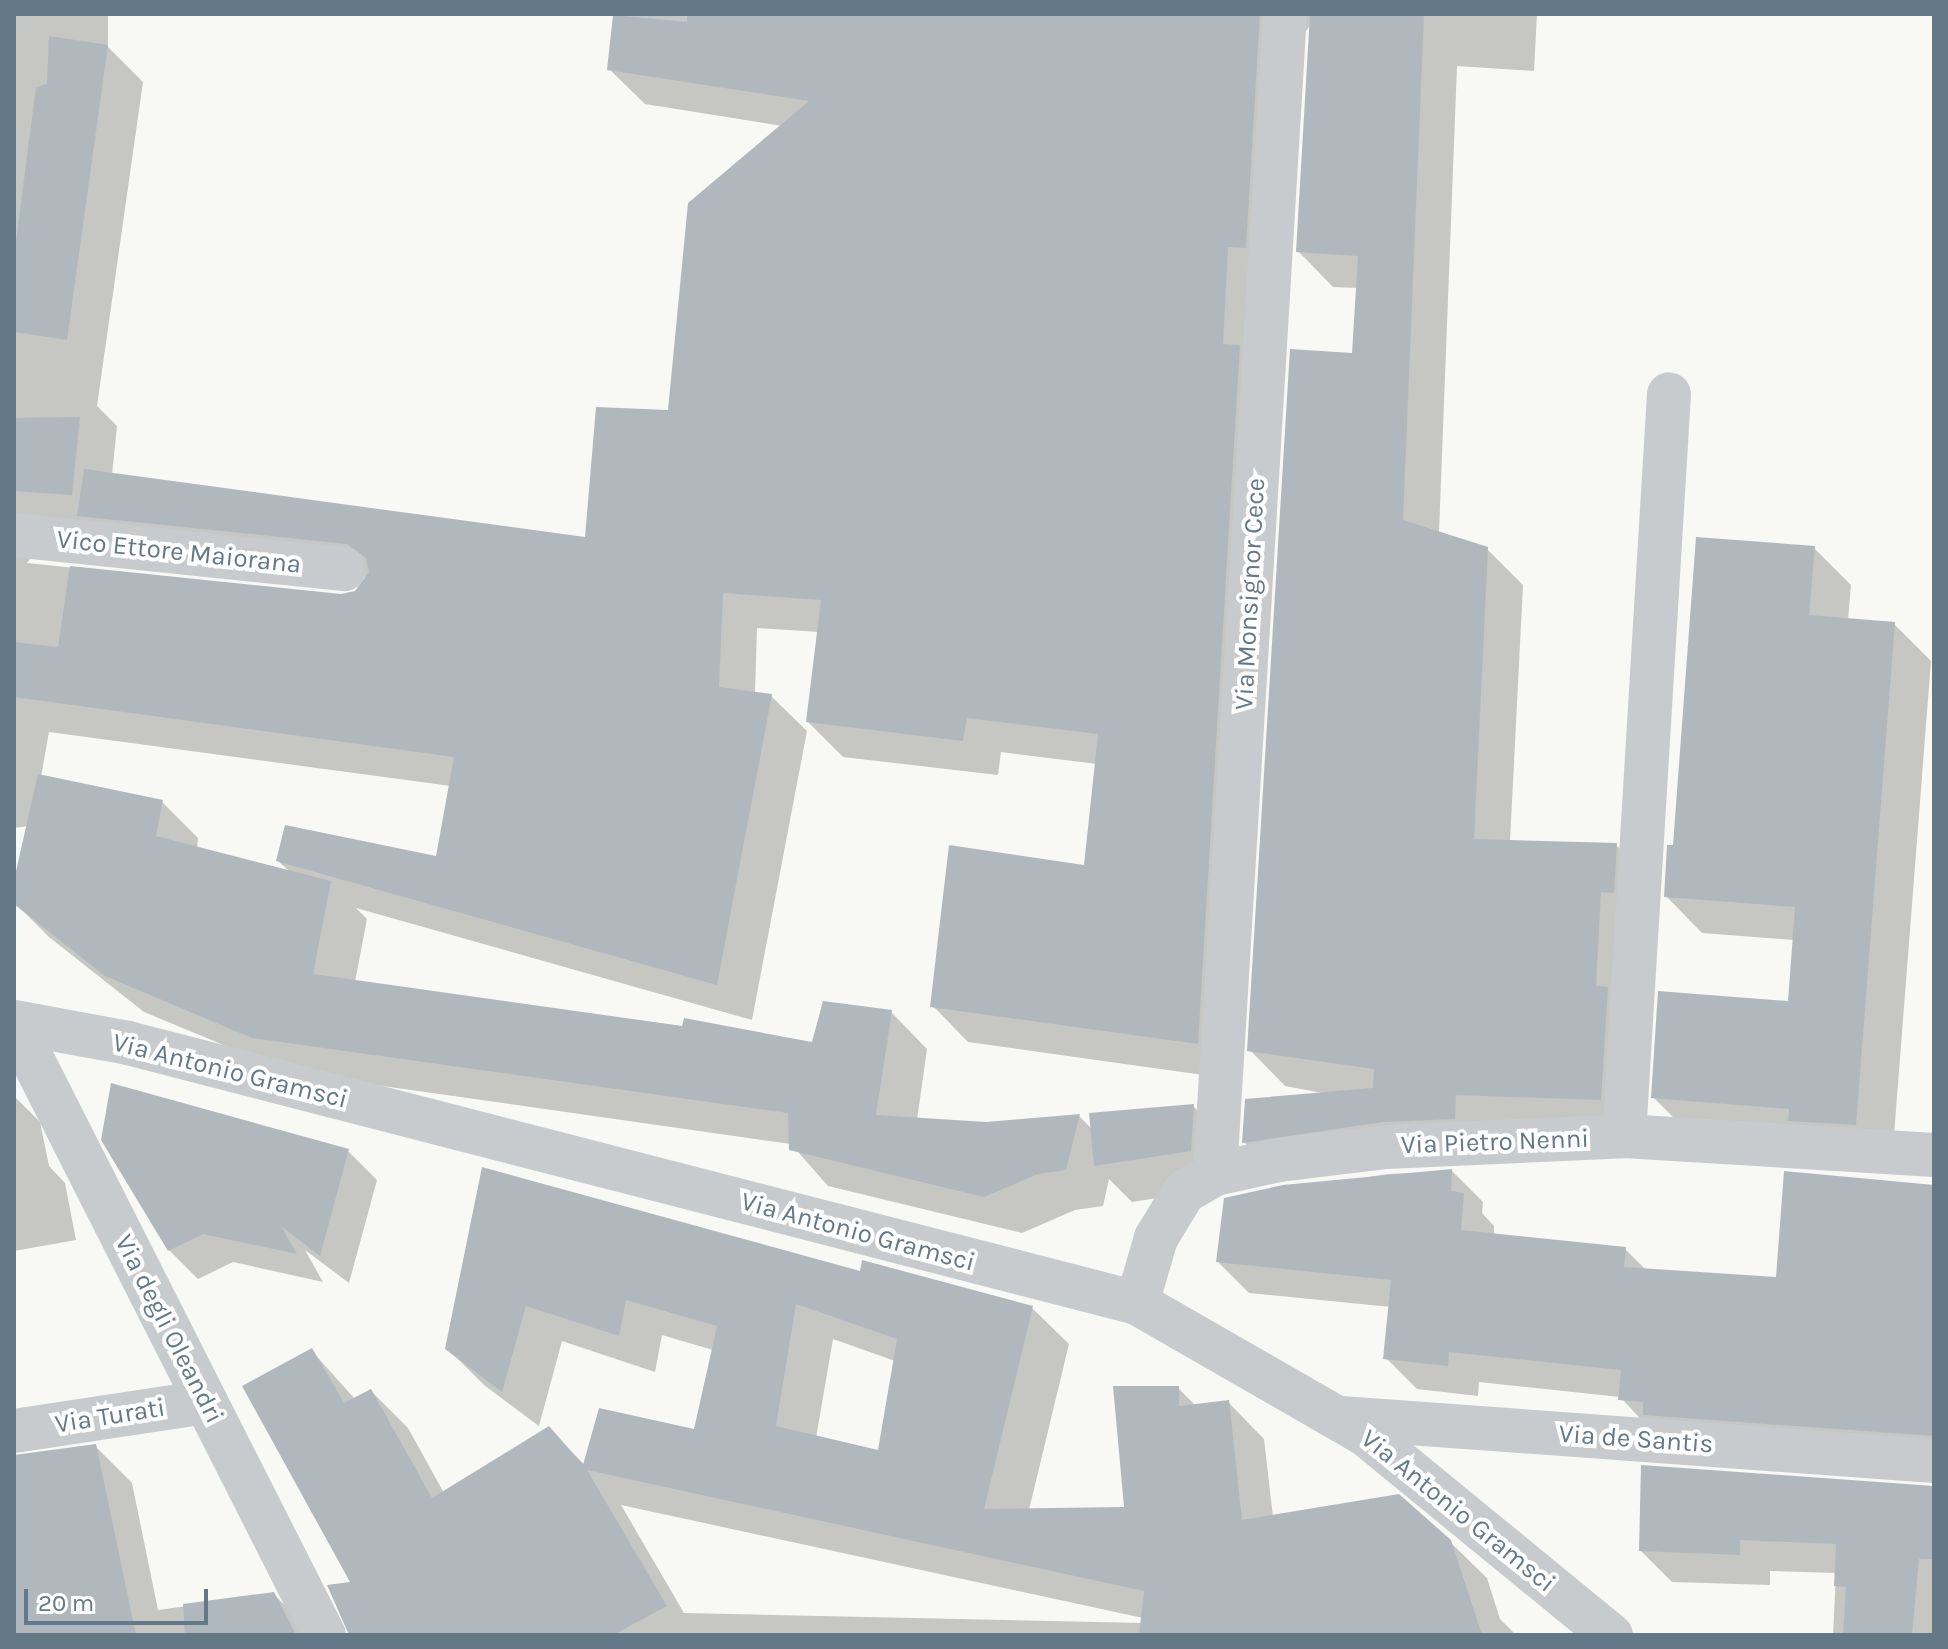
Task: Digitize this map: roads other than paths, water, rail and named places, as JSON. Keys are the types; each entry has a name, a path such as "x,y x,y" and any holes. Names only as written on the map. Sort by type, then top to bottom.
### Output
{"street":[{"name":"Via Monsignor Cece","path":"1215,1174 1285,14"},
{"path":"1624,1136 1669,394"},
{"name":"Vico Ettore Maiorana","path":"14,535 344,569"},
{"name":"Via Antonio Gramsci","path":"14,1023 128,1043 1137,1303 1339,1418 1603,1633"},
{"name":"Via degli Oleandri","path":"14,1023 324,1635"},
{"name":"Via Pietro Nenni","path":"1137,1303 1156,1238 1184,1192 1215,1174 1386,1147 1624,1136 1934,1155"},
{"name":"Via Turati","path":"14,1431 206,1402"},
{"name":"Via de Santis","path":"1339,1418 1934,1461"}]}
